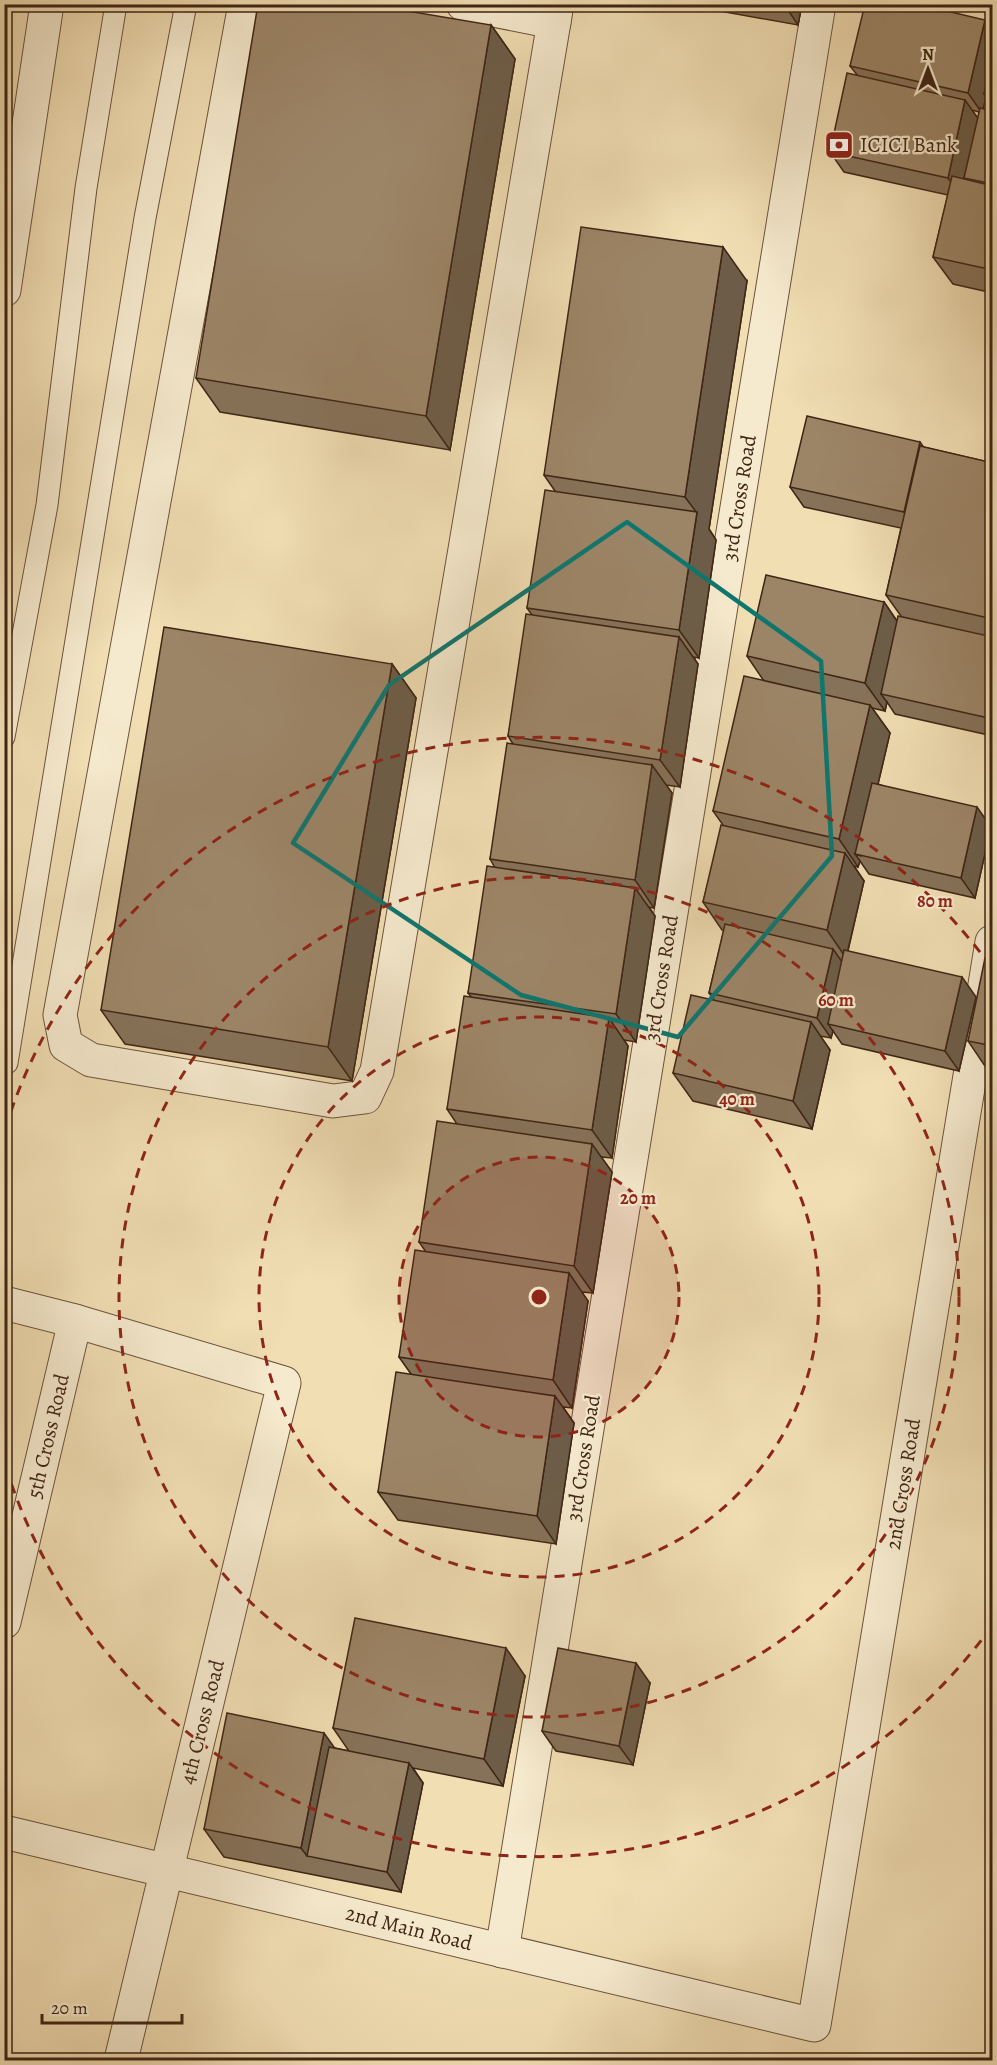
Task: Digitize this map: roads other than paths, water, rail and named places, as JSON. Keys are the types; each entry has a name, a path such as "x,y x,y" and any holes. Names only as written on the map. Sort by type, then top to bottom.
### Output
{"street":[{"path":"4,290 8,239 47,4"},
{"path":"245,4 60,1015 66,1045 91,1060 333,1101 365,1097 377,1071 556,13 463,4"},
{"name":"3rd Cross Road","path":"502,1951 819,4"},
{"name":"2nd Cross Road","path":"814,2025 993,942"},
{"path":"4,1304 75,1321"},
{"name":"4th Cross Road","path":"75,1321 284,1383 121,2061"},
{"name":"5th Cross Road","path":"4,1622 75,1321"},
{"name":"2nd Main Road","path":"4,1832 167,1868 814,2025"}],"lane":[{"path":"4,737 47,505 86,188 116,4"},
{"path":"7,1063 145,218 186,4"}],"place":[{"name":"ICICI Bank","path":"839,145"}]}
